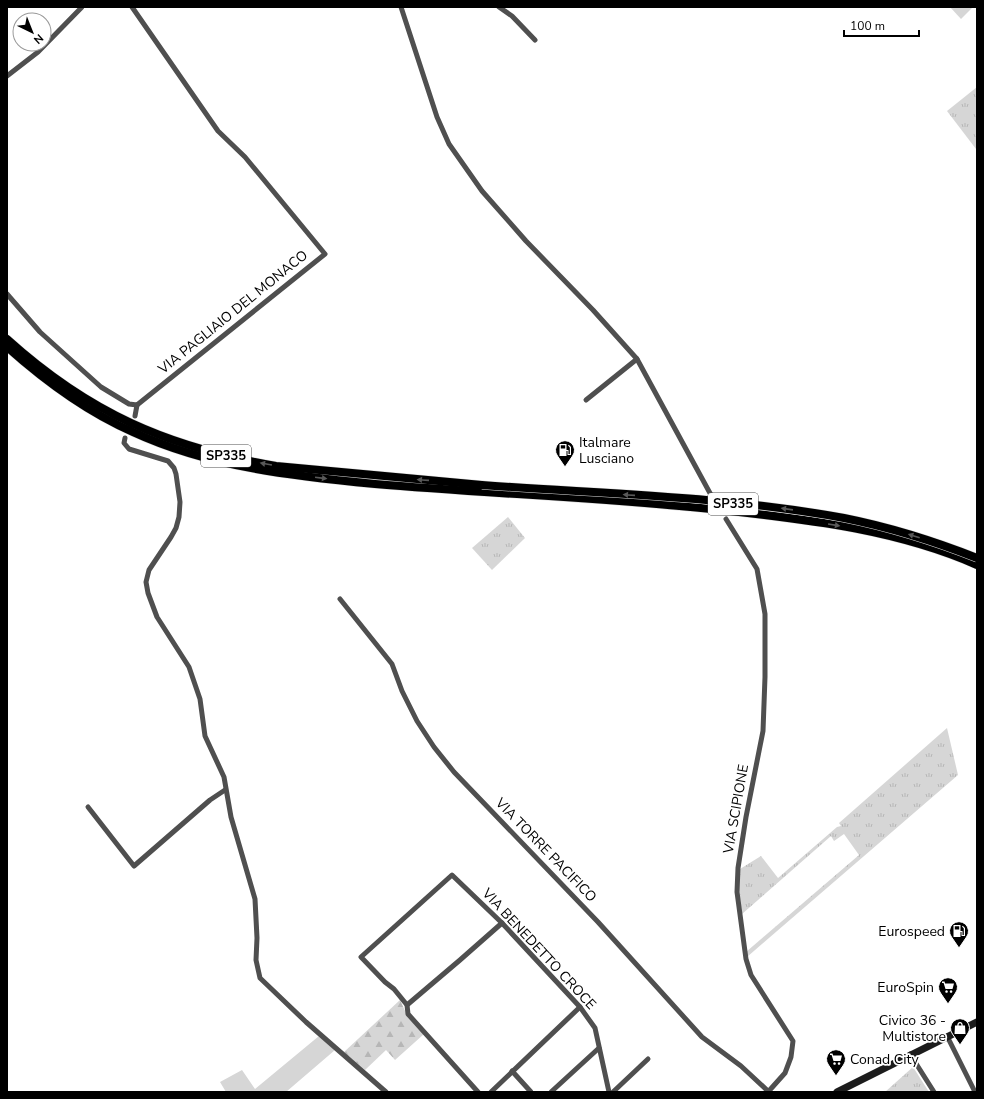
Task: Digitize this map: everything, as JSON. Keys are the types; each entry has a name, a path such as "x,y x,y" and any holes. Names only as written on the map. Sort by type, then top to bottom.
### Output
{"highway":[{"name":"SP335","path":"7,339 55,378 98,406 133,425 187,445 240,459 276,466 473,489 695,500 784,509 845,518 909,534 977,558"},
{"name":"SP335","path":"7,347 47,380 83,405 132,432 180,450 240,467 336,480 687,506 789,517 846,527 915,544 977,565"}],"main road":[{"path":"837,1092 910,1054 977,1022"}],"street":[{"path":"7,76 38,52 82,7"},
{"name":"VIA PAGLIAIO DEL MONACO","path":"132,7 218,131 245,157 325,254 137,405"},
{"path":"401,7 437,117 449,144 482,192 637,359 711,495"},
{"path":"498,7 512,16 535,40"},
{"path":"7,294 40,332 101,387 129,404 137,405 135,416"},
{"path":"586,400 637,359"},
{"path":"125,438 124,443 129,449 168,461 174,468 176,474 180,502 179,517 176,528 149,570 146,582 148,593 157,617 189,667 200,699 204,736 224,777 225,790 255,899 257,938 256,960 260,978 306,1022 386,1092"},
{"name":"VIA SCIPIONE","path":"726,519 757,569 765,614 766,677 762,731 738,868 737,892 746,959 751,975 793,1041 791,1057 785,1073 769,1092"},
{"name":"VIA TORRE PACIFICO","path":"340,599 392,664 402,691 417,721 434,747 454,772 598,922 702,1037 741,1066 769,1092"},
{"path":"88,807 134,866 210,800 225,790"},
{"name":"VIA BENEDETTO CROCE","path":"407,1005 394,988 384,982 361,957 452,874 502,923 580,1007 594,1028 609,1092"},
{"path":"478,1092 408,1014 407,1005 502,923"},
{"path":"491,1092 580,1007"},
{"path":"947,1036 976,1092"},
{"path":"551,1092 599,1048"},
{"path":"910,1054 934,1092"},
{"path":"613,1092 648,1059"},
{"path":"512,1071 531,1092"}],"green space":[{"path":"950,7 973,7 961,19"},
{"path":"977,87 977,148 976,149 947,111"},
{"path":"508,517 525,538 492,570 472,548"},
{"path":"947,728 958,775 747,957 746,952 859,855 844,834 834,841 831,836 742,914 739,891 740,869 761,856 778,878 837,827 841,826 839,823"},
{"name":"EuroSpin","path":"950,982 954,991 946,995 942,986"},
{"path":"400,1000 406,1013 424,1034 395,1060 386,1050 365,1070 344,1052"},
{"path":"319,1036 335,1050 286,1092 226,1092 220,1082 242,1070 255,1089"},
{"path":"913,1067 929,1092 885,1092"}],"place":[{"name":"Italmare Lusciano","path":"565,467"},
{"name":"Eurospeed","path":"959,948"},
{"name":"EuroSpin","path":"948,1004"},
{"name":"Civico 36 - Multistore","path":"960,1045"},
{"name":"Conad City","path":"836,1076"}]}
